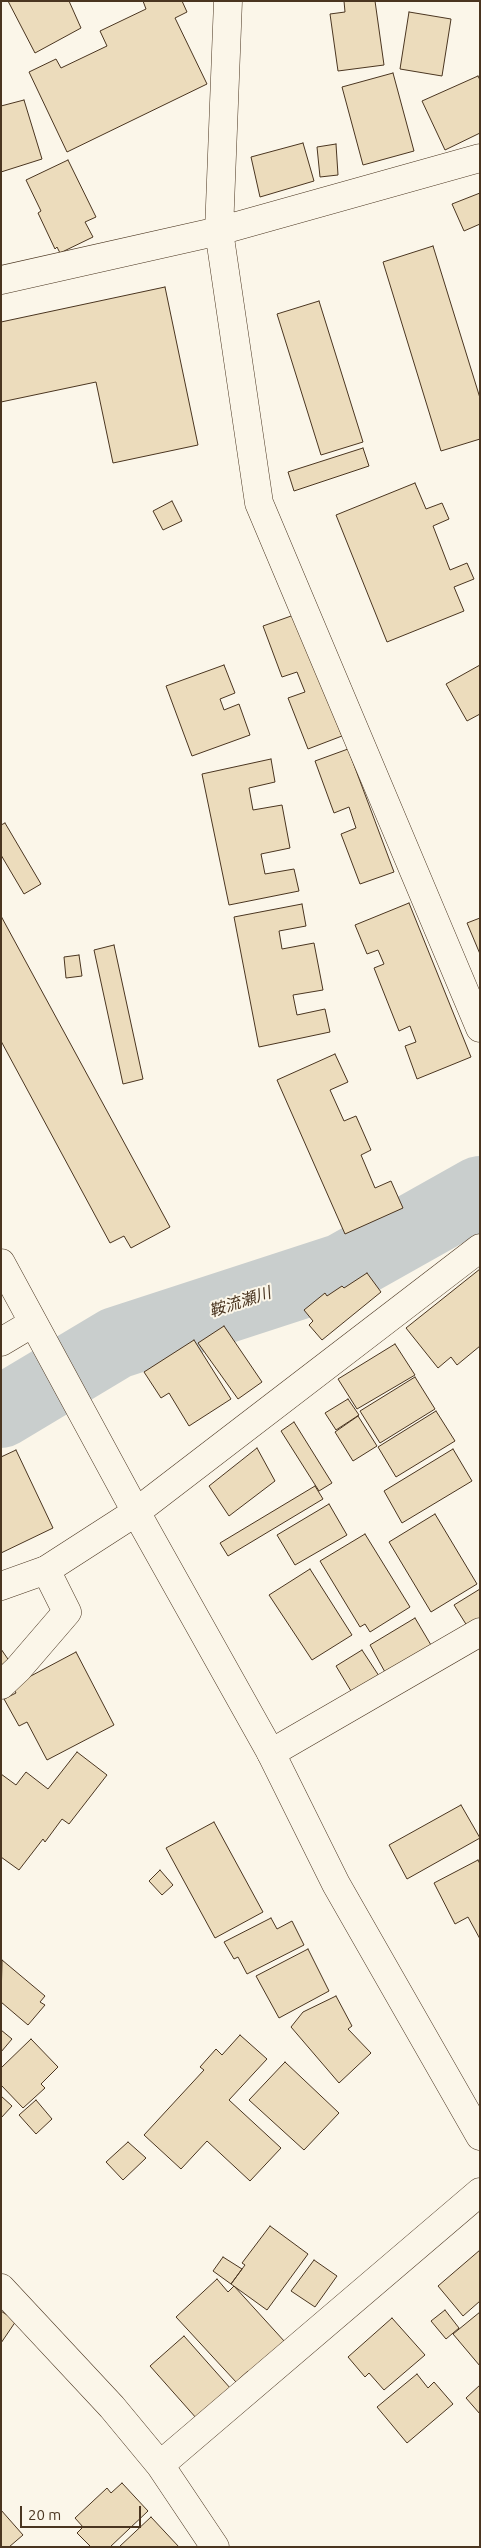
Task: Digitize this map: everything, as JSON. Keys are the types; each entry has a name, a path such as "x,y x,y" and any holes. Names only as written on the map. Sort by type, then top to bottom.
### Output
{"street":[{"path":"228,1 219,231 259,504 480,1028"},
{"path":"1,280 219,231 480,158"},
{"path":"1,1586 46,1570 136,1512 480,1248"},
{"path":"1,1263 136,1512 271,1753 336,1884 480,2136"},
{"path":"1,1342 33,1323"},
{"path":"1,1685 18,1669 67,1612 46,1570"},
{"path":"271,1753 480,1632"},
{"path":"160,2465 480,2192"},
{"path":"1,2288 112,2407 160,2465 215,2547"}],"building":[{"path":"8,1 69,1 81,28 35,53"},
{"path":"143,1 182,1 187,12 175,18 207,84 67,152 29,72 56,59 61,68 107,46 100,31 146,9"},
{"path":"344,1 375,1 384,65 338,71 330,14 345,12"},
{"path":"409,12 451,19 442,76 400,69"},
{"path":"393,73 414,151 363,165 342,87"},
{"path":"478,76 480,80 480,133 445,150 422,101"},
{"path":"24,100 42,159 1,172 1,106"},
{"path":"303,143 314,181 260,197 251,157"},
{"path":"336,144 338,175 320,177 317,147"},
{"path":"68,160 96,217 85,222 93,237 60,253 57,247 55,249 38,213 41,211 26,180"},
{"path":"480,193 480,224 464,231 452,204"},
{"path":"433,246 480,398 480,439 441,451 383,262"},
{"path":"165,287 198,445 113,463 96,382 1,402 1,322"},
{"path":"319,301 363,442 321,455 277,314"},
{"path":"363,448 369,466 294,491 288,472"},
{"path":"415,483 426,509 442,503 449,519 433,526 450,570 467,563 474,579 454,587 464,611 387,642 336,515"},
{"path":"172,501 182,521 163,530 153,511"},
{"path":"294,615 342,736 308,749 288,698 305,692 297,672 282,677 263,626"},
{"path":"224,665 235,693 220,699 224,710 239,704 250,735 192,756 166,686"},
{"path":"480,665 480,714 467,721 446,684"},
{"path":"348,749 394,872 360,884 341,834 356,828 349,807 334,813 315,761"},
{"path":"271,759 275,782 249,788 253,810 282,805 290,848 261,854 265,874 294,869 299,891 229,905 202,774"},
{"path":"5,823 41,884 24,894 1,855 1,825"},
{"path":"409,903 471,1057 417,1079 405,1046 416,1042 410,1026 399,1031 374,968 384,964 378,950 367,954 355,925"},
{"path":"302,904 306,926 279,931 282,949 314,943 323,990 293,995 297,1015 325,1009 330,1032 259,1047 234,917"},
{"path":"1,916 170,1227 131,1248 124,1236 110,1243 1,1041"},
{"path":"480,918 480,954 467,923"},
{"path":"114,945 143,1079 123,1084 94,950"},
{"path":"79,955 82,976 66,978 64,957"},
{"path":"335,1054 348,1082 330,1090 344,1121 356,1116 371,1150 361,1155 375,1188 391,1181 403,1208 345,1234 277,1080"},
{"path":"480,1269 480,1346 457,1365 451,1357 438,1368 406,1328"},
{"path":"367,1273 381,1292 322,1340 309,1325 313,1321 304,1310 325,1293 327,1296 342,1286 344,1288"},
{"path":"224,1326 262,1382 238,1399 198,1343"},
{"path":"194,1340 231,1399 189,1426 169,1393 161,1398 144,1372"},
{"path":"395,1344 415,1375 357,1409 338,1379"},
{"path":"415,1377 435,1409 380,1443 360,1411"},
{"path":"348,1399 359,1415 336,1430 325,1413"},
{"path":"436,1411 455,1441 396,1477 378,1447"},
{"path":"358,1416 377,1446 353,1461 335,1432"},
{"path":"294,1422 332,1483 319,1491 281,1431"},
{"path":"257,1448 275,1481 229,1516 209,1486"},
{"path":"453,1449 472,1481 402,1523 384,1491"},
{"path":"16,1450 53,1528 1,1553 1,1457"},
{"path":"315,1486 323,1499 228,1556 220,1543"},
{"path":"329,1504 347,1535 295,1565 277,1535"},
{"path":"435,1514 477,1584 431,1612 389,1542"},
{"path":"365,1534 410,1607 370,1632 365,1624 360,1627 320,1561"},
{"path":"310,1569 352,1635 312,1660 269,1595"},
{"path":"480,1589 480,1622 469,1629 454,1605"},
{"path":"415,1618 431,1645 385,1672 370,1645"},
{"path":"1,1649 12,1665 1,1673"},
{"path":"362,1650 381,1679 354,1696 336,1666"},
{"path":"76,1652 114,1725 47,1760 27,1722 19,1726 4,1699 16,1693 12,1686"},
{"path":"77,1752 107,1775 69,1824 62,1819 45,1842 43,1839 19,1870 1,1857 1,1774 16,1785 26,1772 48,1789"},
{"path":"461,1805 480,1838 407,1879 389,1845"},
{"path":"214,1822 263,1912 215,1938 166,1848"},
{"path":"478,1860 480,1864 480,1939 468,1917 455,1924 434,1883"},
{"path":"160,1870 173,1885 162,1895 149,1881"},
{"path":"271,1918 277,1929 292,1921 304,1945 247,1974 238,1957 234,1959 224,1942"},
{"path":"308,1949 329,1991 279,2018 256,1976"},
{"path":"2,1960 45,1996 40,2002 45,2005 28,2025 1,2002"},
{"path":"336,1996 352,2026 348,2029 371,2053 339,2083 291,2027 303,2012"},
{"path":"1,2030 12,2039 1,2052"},
{"path":"240,2035 267,2059 229,2100 281,2148 250,2181 207,2141 181,2169 144,2135 204,2070 200,2067 216,2049 222,2055"},
{"path":"31,2039 58,2067 41,2084 45,2088 23,2108 1,2085 1,2068"},
{"path":"285,2062 339,2113 304,2150 249,2100"},
{"path":"1,2096 12,2106 1,2118"},
{"path":"36,2100 52,2119 36,2134 19,2115"},
{"path":"128,2142 146,2158 123,2180 106,2162"},
{"path":"270,2226 308,2254 267,2310 231,2284 245,2265 242,2263"},
{"path":"480,2250 480,2301 463,2316 438,2286"},
{"path":"223,2257 242,2269 231,2284 213,2271"},
{"path":"314,2260 337,2276 315,2307 291,2291"},
{"path":"217,2279 228,2292 234,2286 285,2342 250,2374 248,2371 236,2382 176,2317"},
{"path":"445,2310 459,2328 446,2339 431,2321"},
{"path":"1,2311 16,2321 1,2343"},
{"path":"480,2312 480,2366 453,2334"},
{"path":"392,2318 425,2355 384,2390 369,2373 365,2377 348,2357"},
{"path":"184,2336 231,2389 197,2419 150,2366"},
{"path":"417,2374 428,2388 434,2382 453,2404 407,2443 377,2407"},
{"path":"480,2385 480,2414 466,2398"},
{"path":"122,2483 148,2511 110,2547 91,2547 77,2533 83,2527 75,2518 107,2488 111,2493"},
{"path":"1,2510 23,2535 9,2547 1,2547"},
{"path":"151,2517 179,2547 119,2547"}],"waterway":[{"name":"鞍流瀬川","path":"1,1412 116,1343 343,1269 480,1192"}]}
